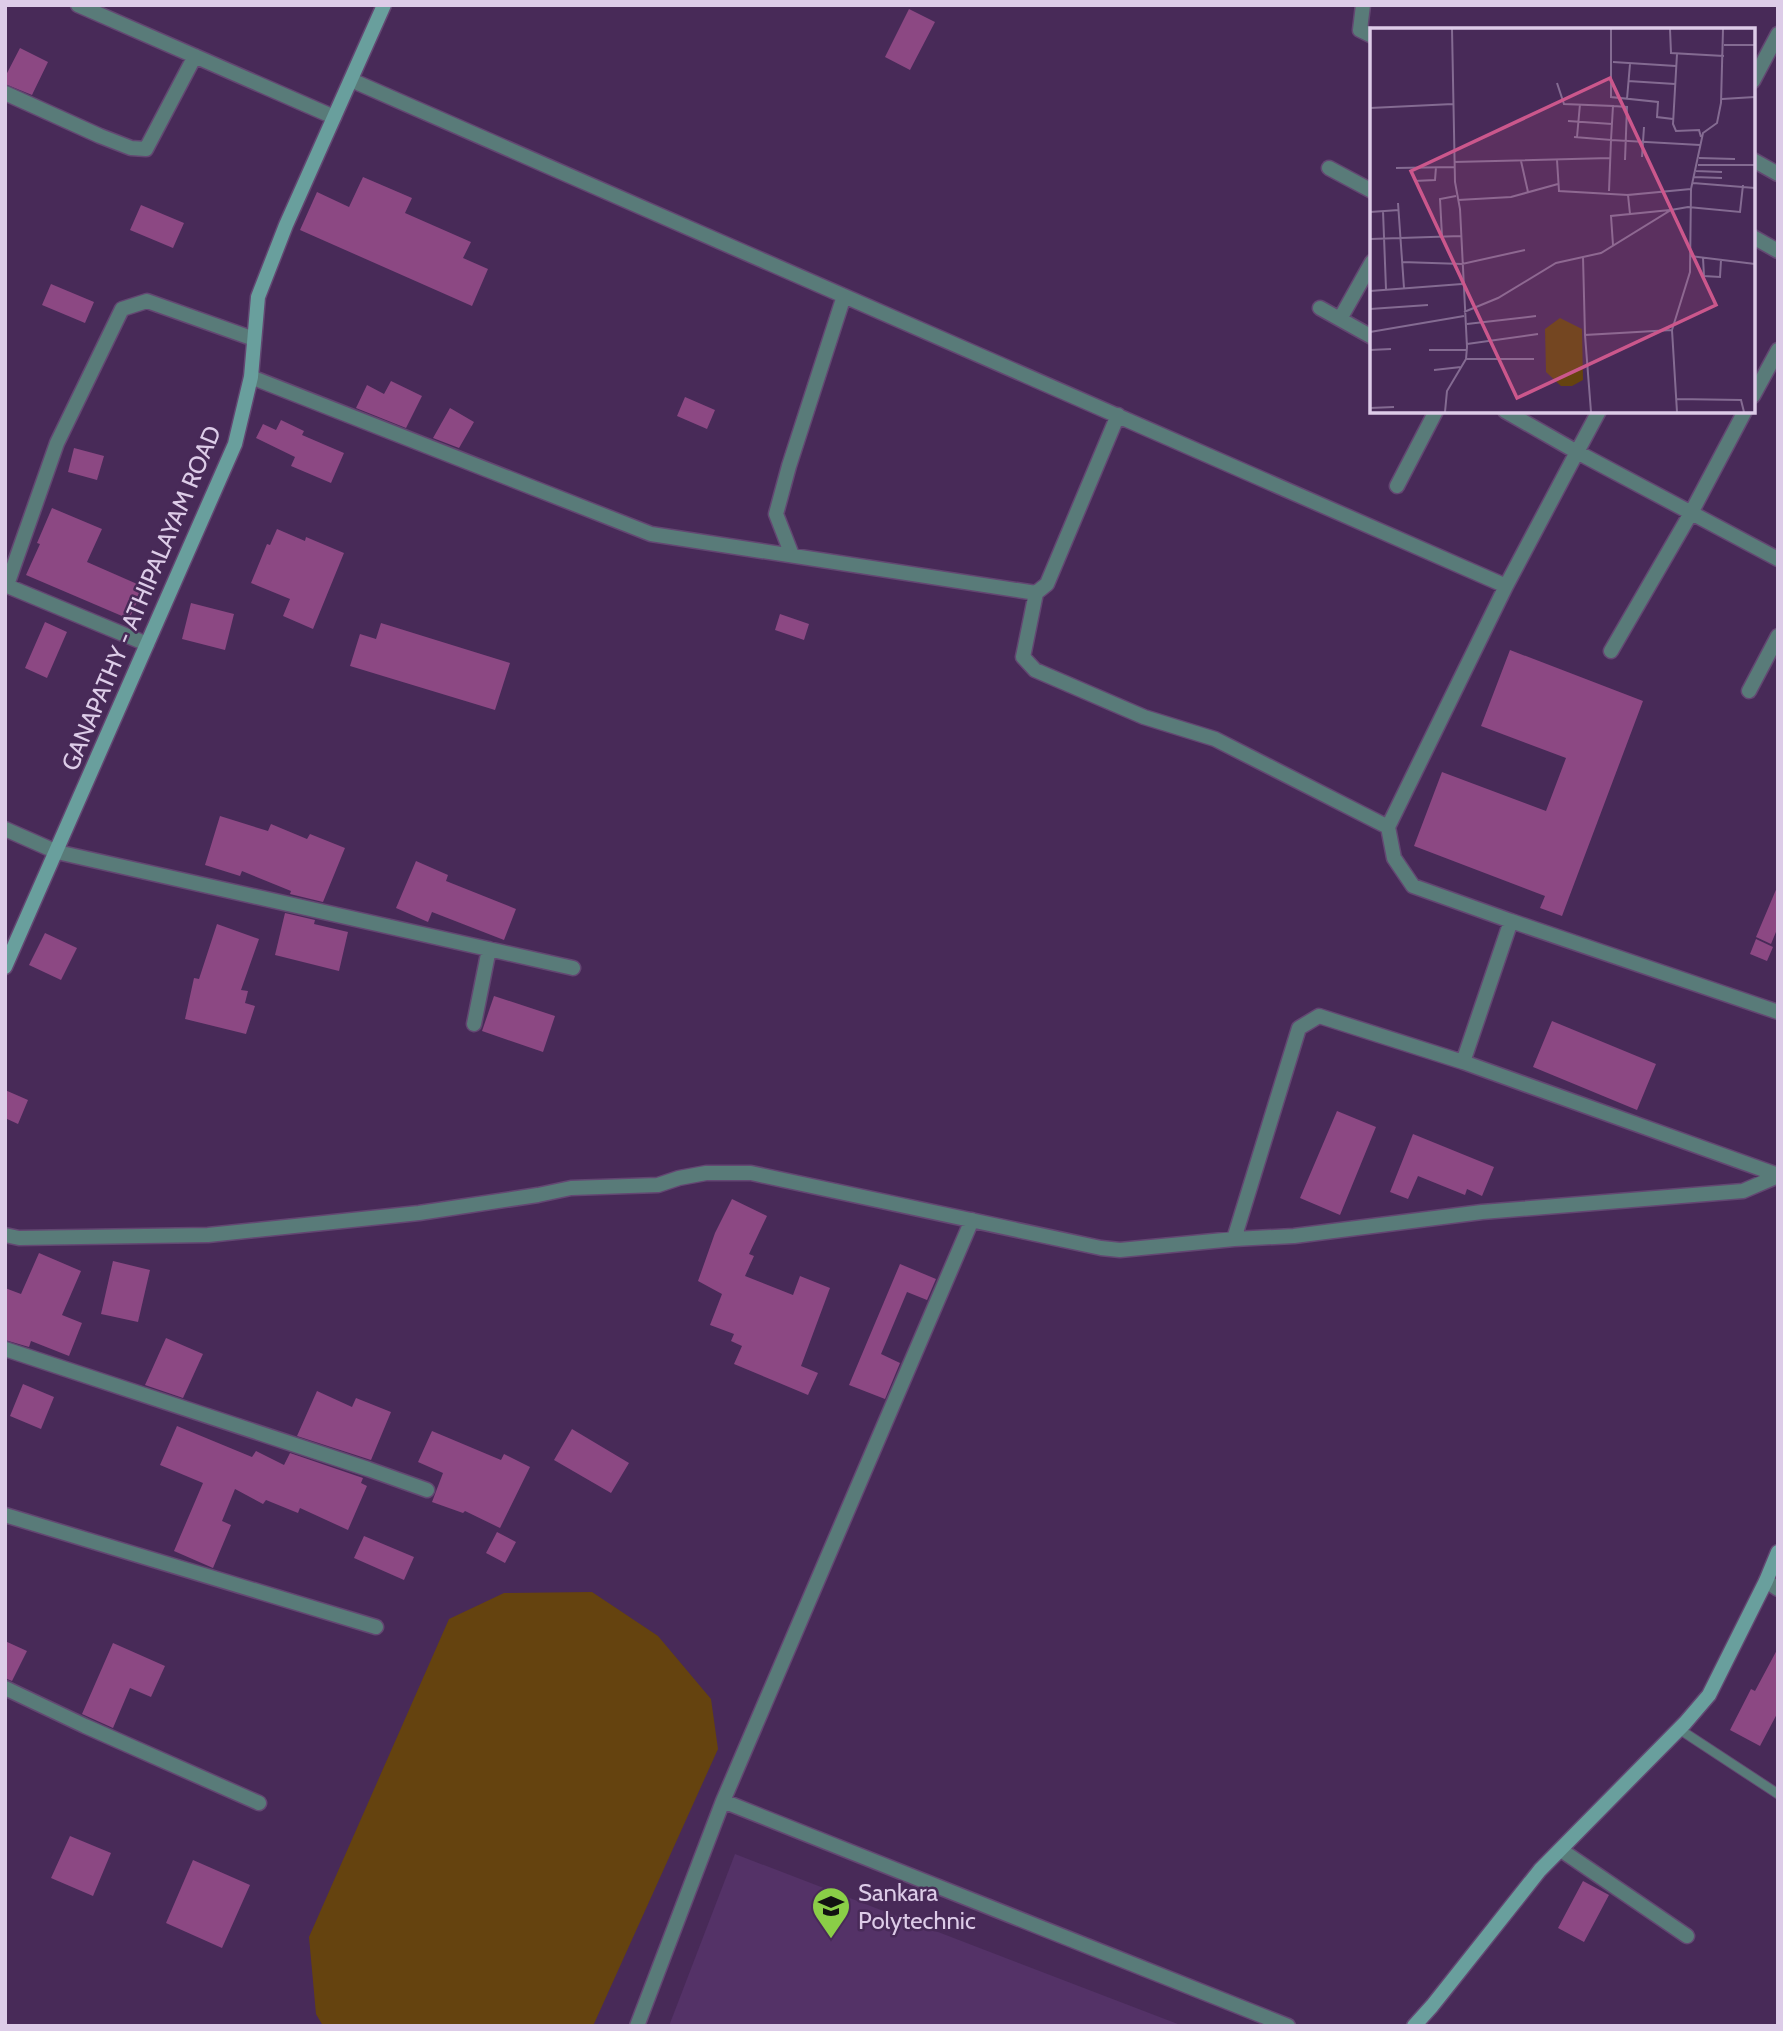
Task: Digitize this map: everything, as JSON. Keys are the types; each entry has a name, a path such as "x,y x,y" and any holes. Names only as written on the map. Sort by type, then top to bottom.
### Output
{"main road":[{"name":"GANAPATHY - ATHIPALAYAM ROAD","path":"5,967 235,444 251,377 258,297 286,225 384,5"},
{"path":"1414,2026 1433,2006 1540,1870 1709,1695 1772,1585 1778,1552"}],"street":[{"path":"78,5 334,117"},
{"path":"1363,5 1360,30 1370,35"},
{"path":"1755,77 1778,34"},
{"path":"5,93 100,136 131,148 146,149 195,56"},
{"path":"351,80 1506,586"},
{"path":"1755,161 1778,174"},
{"path":"1329,168 1370,190"},
{"path":"1755,238 1778,251"},
{"path":"1340,319 1370,266"},
{"path":"792,555 776,514 844,296"},
{"path":"147,644 6,585 57,443 121,309 147,301 254,339"},
{"path":"1320,308 1370,336"},
{"path":"1755,392 1778,350"},
{"path":"251,377 650,534 1037,593"},
{"path":"1397,486 1435,413"},
{"path":"1508,413 1778,559"},
{"path":"1598,413 1506,586 1388,827 1394,858 1413,886 1778,1012"},
{"path":"1611,651 1691,513 1744,413"},
{"path":"1118,415 1047,584 1037,593 1023,657 1035,670 1144,717 1215,739 1388,827"},
{"path":"1749,691 1778,636"},
{"path":"5,830 57,852 573,968"},
{"path":"1463,1062 1511,921"},
{"path":"474,1024 489,949"},
{"path":"1234,1239 1299,1028 1319,1016 1463,1062 1778,1175"},
{"path":"5,1236 208,1235 419,1213 571,1188 658,1185 680,1178 717,1173 751,1173 1101,1248 1121,1250 1294,1236 1482,1212 1743,1191 1778,1175"},
{"path":"637,2026 723,1801 972,1220"},
{"path":"5,1349 426,1490"},
{"path":"5,1515 376,1627"},
{"path":"5,1688 259,1803"},
{"path":"723,1801 1288,2026"},
{"path":"1561,1850 1686,1936"}],"lane":[{"path":"1679,1729 1778,1794"}],"shaded area":[{"path":"592,1592 658,1636 711,1699 718,1749 593,2026 323,2026 316,2014 309,1937 449,1619 504,1593"},
{"name":"Sankara Polytechnic","path":"735,1854 1183,2026 669,2026"}],"building":[{"path":"909,9 935,22 910,70 885,57"},
{"path":"20,48 48,62 32,95 5,84 5,77"},
{"path":"363,177 412,198 405,213 471,242 463,258 488,269 472,306 300,230 317,192 349,207"},
{"path":"141,205 184,223 173,248 130,230"},
{"path":"51,284 94,302 85,323 42,305"},
{"path":"391,381 422,396 406,428 356,408 367,385 384,394"},
{"path":"685,397 715,410 707,429 677,416"},
{"path":"450,408 474,422 459,448 433,438"},
{"path":"281,420 304,431 302,435 344,453 331,483 291,466 295,457 256,438 263,424 276,430"},
{"path":"74,448 104,456 97,480 68,472"},
{"path":"52,508 102,529 87,562 144,587 129,619 26,575"},
{"path":"277,529 305,541 306,537 344,553 313,629 283,616 290,599 251,583 267,544 270,545"},
{"path":"191,603 234,614 225,650 182,639"},
{"path":"780,614 809,624 804,640 775,630"},
{"path":"45,622 67,632 47,678 25,668"},
{"path":"381,623 510,663 495,710 350,666 360,634 376,639"},
{"path":"1510,650 1643,701 1562,916 1540,908 1545,896 1414,846 1442,772 1546,811 1566,758 1481,726"},
{"path":"220,816 268,831 271,824 307,839 310,834 345,848 323,902 290,894 291,891 242,871 240,876 205,865"},
{"path":"416,861 448,875 446,881 516,909 504,940 432,912 428,922 396,908"},
{"path":"1778,885 1778,927 1771,944 1756,937"},
{"path":"285,913 315,920 314,924 348,932 339,971 275,955"},
{"path":"217,924 259,939 241,990 248,991 245,1003 255,1006 246,1034 185,1019 194,978 199,979"},
{"path":"45,933 77,948 61,980 29,965"},
{"path":"1756,939 1773,947 1767,961 1750,954"},
{"path":"494,996 555,1016 543,1052 482,1031"},
{"path":"1552,1021 1656,1064 1637,1110 1533,1067"},
{"path":"5,1090 28,1100 18,1124 5,1118"},
{"path":"1337,1111 1376,1127 1340,1215 1300,1198"},
{"path":"1413,1134 1494,1167 1482,1196 1467,1189 1465,1195 1418,1176 1408,1199 1390,1192"},
{"path":"732,1199 767,1216 749,1254 754,1256 745,1276 793,1295 800,1276 830,1288 801,1366 818,1373 808,1395 734,1364 742,1346 731,1341 734,1334 710,1325 722,1294 698,1281 715,1233"},
{"path":"39,1253 81,1271 62,1315 82,1323 69,1356 31,1341 29,1347 5,1340 5,1288 21,1294"},
{"path":"113,1261 150,1270 138,1322 101,1314"},
{"path":"900,1264 936,1279 927,1300 907,1292 881,1354 900,1363 885,1399 849,1385"},
{"path":"166,1338 203,1354 183,1398 145,1385"},
{"path":"23,1384 54,1397 41,1429 10,1416"},
{"path":"317,1391 352,1407 356,1398 391,1412 371,1460 297,1436"},
{"path":"177,1426 252,1457 256,1451 284,1465 290,1453 363,1478 361,1483 367,1486 348,1530 300,1508 298,1513 266,1500 263,1504 235,1489 222,1521 231,1525 213,1568 174,1551 203,1483 160,1465"},
{"path":"572,1429 629,1463 611,1493 554,1460"},
{"path":"432,1431 501,1460 504,1454 530,1467 500,1528 465,1511 463,1513 432,1502 443,1473 418,1462"},
{"path":"497,1532 516,1542 505,1563 486,1553"},
{"path":"364,1536 414,1557 404,1580 354,1558"},
{"path":"5,1641 27,1651 12,1681 5,1678"},
{"path":"113,1643 165,1666 151,1697 130,1688 113,1728 82,1714"},
{"path":"1778,1648 1778,1712 1760,1746 1730,1730 1751,1689 1755,1691"},
{"path":"70,1836 111,1853 93,1896 51,1878"},
{"path":"193,1860 250,1885 222,1948 166,1923"},
{"path":"1583,1881 1609,1895 1584,1942 1558,1928"}],"place":[{"name":"Sankara Polytechnic","path":"831,1940"}]}
